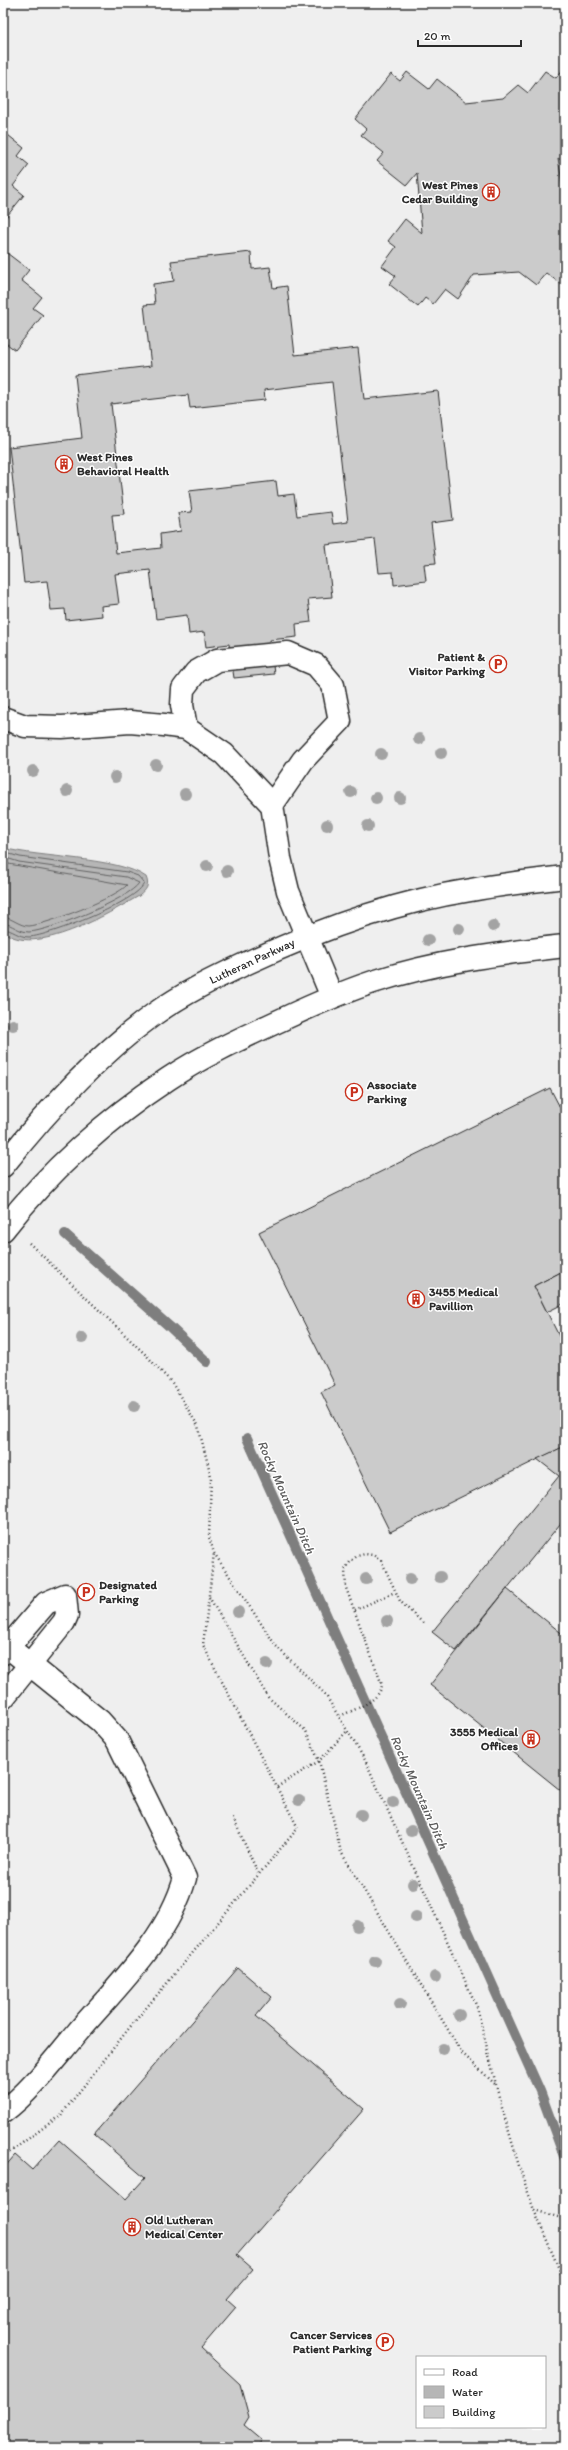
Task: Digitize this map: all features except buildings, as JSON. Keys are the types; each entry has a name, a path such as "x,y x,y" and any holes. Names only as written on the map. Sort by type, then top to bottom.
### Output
{"street":[{"path":"186,728 182,705 183,689 196,672 217,660 288,653 316,665 333,685 340,721 303,760 272,805"},
{"path":"3,718 25,726 62,727 130,722 186,728 224,754 272,805 278,846 288,891 332,997"},
{"name":"Lutheran Parkway","path":"3,1166 75,1086 119,1043 154,1015 199,986 307,936 350,920 469,890 565,877"},
{"path":"6,1225 51,1176 84,1145 136,1102 168,1079 242,1037 332,997 374,982 462,960 516,951 565,946"},
{"path":"3,1698 30,1665 64,1622 67,1615 65,1595 46,1603 5,1648 30,1665 100,1721 116,1740 185,1878 174,1911 157,1938 45,2070 3,2112"}],"path":[{"path":"6,1225 33,1248 147,1356 172,1383 198,1426 211,1476 209,1537 214,1553 276,1646 311,1678 340,1716 365,1760 410,1854 477,2007 496,2084 534,2210 565,2283"},
{"path":"340,1716 376,1697 381,1692 382,1685 381,1676 344,1578 346,1570 357,1556 365,1554 373,1555 381,1560 386,1568 395,1592 407,1609 424,1624"},
{"path":"355,1610 395,1592"},
{"path":"209,1597 268,1697 306,1731 319,1761 341,1852 462,2053 496,2084"},
{"path":"277,1787 319,1761 348,1730"},
{"path":"233,1818 258,1873"},
{"path":"534,2210 565,2219"}],"shaded area":[{"path":"3,3 565,3 565,2447 3,2447"}],"water":[{"path":"3,848 117,865 133,870 146,877 148,883 145,890 139,896 91,922 52,937 33,940 17,938 3,931"}],"waterway":[{"name":"Rocky Mountain Ditch","path":"65,1234 170,1327 207,1362"},
{"name":"Rocky Mountain Ditch","path":"247,1438 540,2091 565,2159"}],"place":[{"name":"West Pines Cedar Building","path":"491,192"},
{"name":"West Pines Behavioral Health","path":"64,464"},
{"name":"Patient & Visitor Parking","path":"498,664"},
{"name":"Associate Parking","path":"354,1092"},
{"name":"3455 Medical Pavillion","path":"416,1299"},
{"name":"Designated Parking","path":"86,1592"},
{"name":"3555 Medical Offices","path":"531,1739"},
{"name":"Old Lutheran Medical Center","path":"132,2227"},
{"name":"Cancer Services Patient Parking","path":"385,2342"}]}
